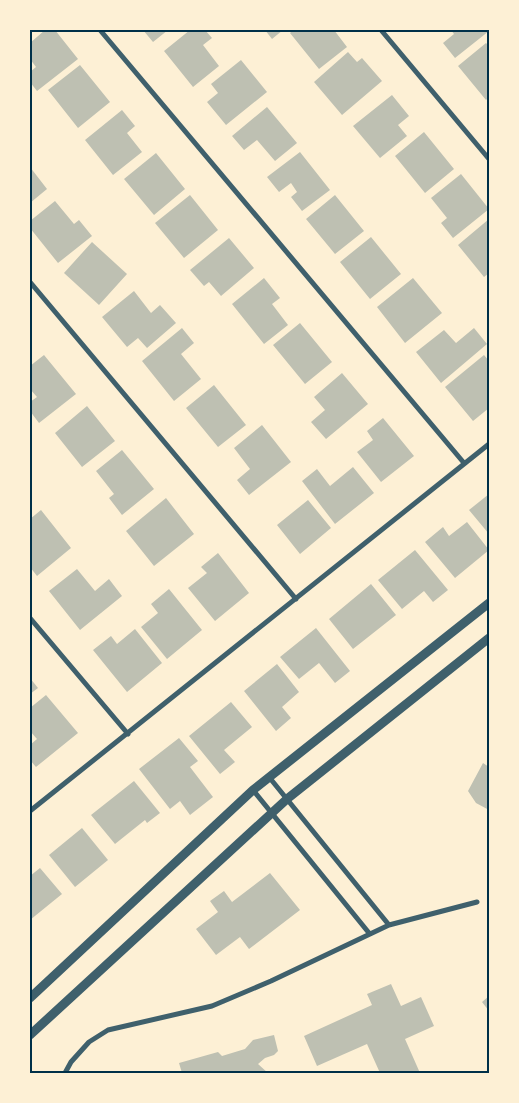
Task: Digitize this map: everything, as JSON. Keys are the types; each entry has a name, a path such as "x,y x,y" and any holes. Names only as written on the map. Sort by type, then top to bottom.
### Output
{"street":[{"path":"100,30 464,463"},
{"path":"381,30 489,160"},
{"path":"30,282 296,599"},
{"path":"30,811 489,444"},
{"path":"30,998 253,790 489,602"},
{"path":"30,618 128,734"},
{"path":"30,1035 287,799 489,638"},
{"path":"269,777 389,925"},
{"path":"253,790 369,933"},
{"path":"65,1073 71,1062 89,1042 108,1030 212,1006 271,981 389,925 476,902"}],"building":[{"path":"45,30 55,30 78,59 37,91 30,82 30,72 36,67 30,59 30,43"},
{"path":"143,30 168,30 153,42"},
{"path":"190,30 205,30 212,38 203,45 219,66 193,87 164,51"},
{"path":"265,30 283,30 272,39"},
{"path":"293,30 334,30 347,47 319,69 290,33"},
{"path":"451,30 489,31 455,58 443,43 454,34"},
{"path":"486,43 489,46 489,97 486,100 458,66"},
{"path":"348,52 357,62 362,58 382,81 342,115 314,82"},
{"path":"241,60 267,92 226,125 207,102 218,93 211,84"},
{"path":"80,65 110,102 78,128 48,90"},
{"path":"392,95 409,116 398,125 407,136 380,158 353,126"},
{"path":"267,107 297,143 275,161 257,140 244,150 232,136"},
{"path":"122,110 135,126 127,133 142,152 113,175 85,140"},
{"path":"424,132 454,169 425,193 395,156"},
{"path":"300,152 330,190 302,211 291,197 297,192 291,183 279,192 267,177"},
{"path":"156,153 185,189 154,215 124,179"},
{"path":"30,167 47,189 30,203"},
{"path":"461,174 489,209 453,238 441,223 447,218 431,198"},
{"path":"190,195 218,230 184,258 155,223"},
{"path":"335,195 364,231 335,254 306,219"},
{"path":"55,201 74,224 79,220 92,236 58,263 30,228 30,221"},
{"path":"489,219 489,273 484,277 458,245"},
{"path":"371,237 401,274 370,299 340,262"},
{"path":"229,238 254,268 221,296 209,282 204,286 190,270"},
{"path":"92,242 127,274 99,305 64,273"},
{"path":"264,278 280,298 272,304 288,325 264,344 232,304"},
{"path":"413,278 442,313 405,343 377,307"},
{"path":"134,291 151,313 160,305 176,323 147,348 138,338 127,347 102,317"},
{"path":"300,323 332,362 305,384 273,345"},
{"path":"182,328 194,343 181,354 201,379 174,401 142,361"},
{"path":"474,328 487,344 441,383 416,352 444,330 456,343"},
{"path":"44,355 76,394 39,423 30,411 30,402 37,397 30,389 30,366"},
{"path":"484,355 489,361 489,408 473,421 445,387"},
{"path":"342,373 368,404 326,439 311,422 325,410 314,397"},
{"path":"214,385 246,425 218,447 186,408"},
{"path":"87,406 115,441 82,467 55,433"},
{"path":"383,418 414,456 381,482 357,452 373,440 367,431"},
{"path":"262,425 291,462 249,495 237,480 250,469 234,448"},
{"path":"122,450 154,489 122,515 109,498 114,494 96,471"},
{"path":"353,467 374,493 335,524 302,481 317,469 330,486"},
{"path":"489,494 489,534 469,510"},
{"path":"166,498 194,534 154,566 126,531"},
{"path":"308,500 331,528 300,554 277,525"},
{"path":"41,510 71,548 37,576 30,567 30,519"},
{"path":"467,522 489,550 455,578 425,542 443,527 449,536"},
{"path":"415,550 448,590 433,602 424,591 402,609 378,580"},
{"path":"218,553 249,593 215,621 188,588 207,573 201,567"},
{"path":"77,569 95,591 109,579 122,596 80,630 49,591"},
{"path":"371,584 396,615 353,649 329,619"},
{"path":"169,589 202,630 167,659 141,627 158,613 151,604"},
{"path":"316,628 350,671 335,683 319,663 299,679 280,657"},
{"path":"135,629 162,663 127,692 93,650 111,636 117,644"},
{"path":"277,664 299,692 282,707 291,718 276,731 244,691"},
{"path":"30,678 38,688 30,694"},
{"path":"46,695 78,733 36,767 30,760 30,745 37,739 30,731 30,708"},
{"path":"231,702 252,727 224,750 235,762 220,774 189,736"},
{"path":"179,738 198,761 190,767 213,797 190,815 180,801 170,809 139,769"},
{"path":"483,763 489,767 489,810 476,803 468,791"},
{"path":"134,781 160,813 147,823 145,820 115,844 91,815"},
{"path":"82,828 108,860 75,887 49,855"},
{"path":"40,868 62,894 30,920 30,876"},
{"path":"270,873 300,910 249,949 240,937 216,955 196,929 218,912 210,901 224,891 232,902"},
{"path":"391,984 401,1006 421,997 434,1026 405,1039 420,1073 380,1073 367,1044 317,1066 304,1036 372,1005 367,994"},
{"path":"489,996 489,1011 482,1002"},
{"path":"274,1035 278,1051 258,1064 268,1073 182,1073 179,1063 218,1052 222,1056 245,1049 253,1040"}]}
